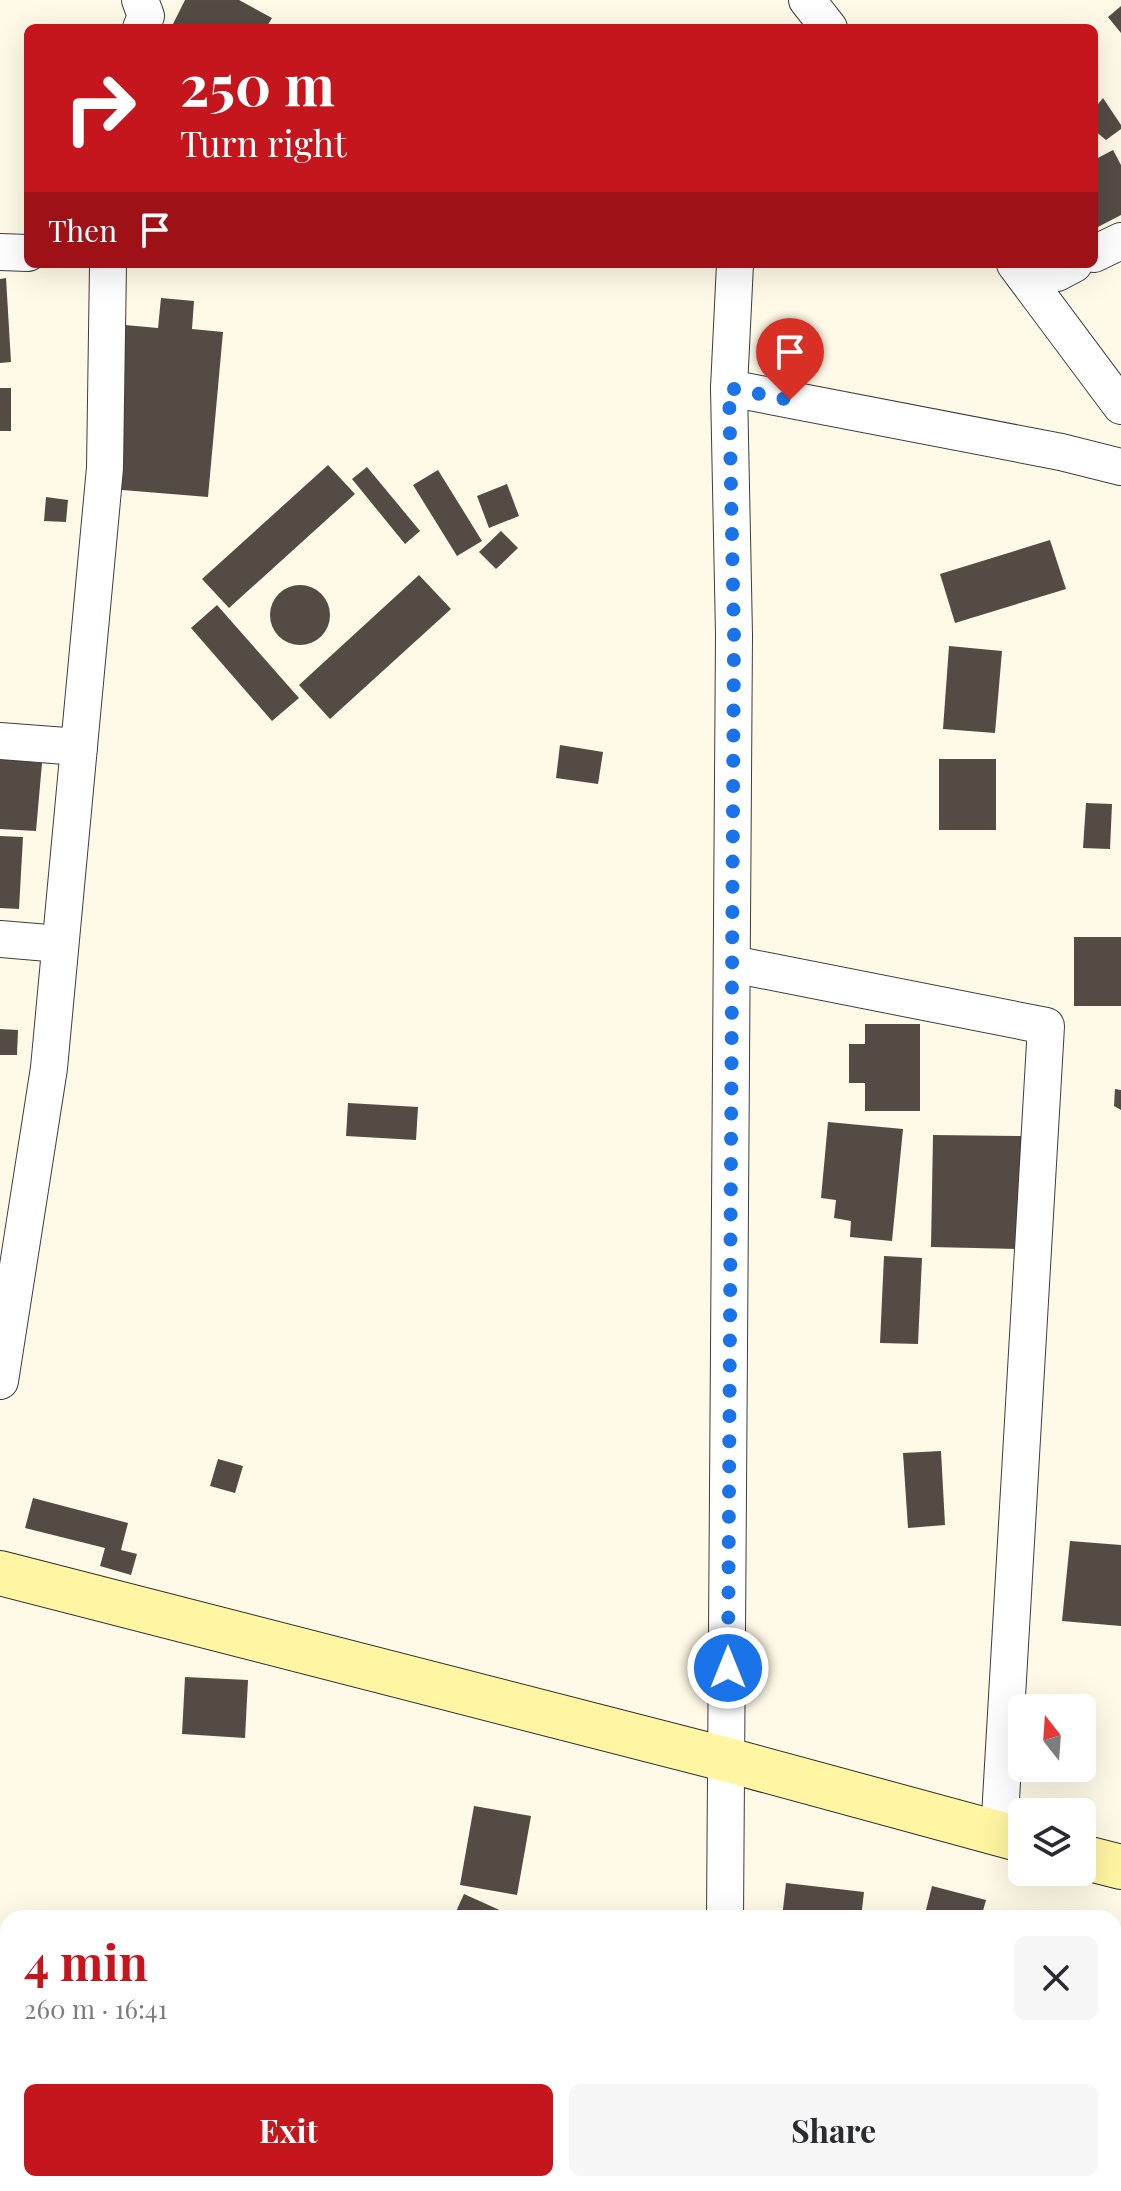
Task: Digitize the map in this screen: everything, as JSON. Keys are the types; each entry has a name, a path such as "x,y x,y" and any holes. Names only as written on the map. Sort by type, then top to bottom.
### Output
{"street":[{"path":"140,0 146,16 143,24"},
{"path":"798,24 806,0"},
{"path":"806,0 826,24"},
{"path":"1098,252 1121,241"},
{"path":"0,252 24,253"},
{"path":"0,1381 49,1068 105,468 108,268"},
{"path":"725,1910 734,635 729,388 735,268"},
{"path":"1019,270 1057,273 1066,268"},
{"path":"1019,270 1121,406"},
{"path":"729,388 1061,452 1121,467"},
{"path":"0,741 79,747"},
{"path":"0,939 60,944"},
{"path":"732,964 1046,1026 1013,1798"},
{"path":"0,1573 728,1760 1008,1836"},
{"path":"1096,1861 1121,1867"}],"building":[{"path":"185,0 239,0 272,18 268,24 173,24"},
{"path":"1121,6 1121,33 1108,17"},
{"path":"1103,98 1121,125 1121,129 1106,140 1098,133 1098,104"},
{"path":"1113,150 1121,165 1121,215 1098,227 1098,158"},
{"path":"6,278 11,362 0,363 0,279"},
{"path":"161,298 194,301 192,329 223,332 208,497 110,489 125,325 158,328"},
{"path":"0,388 11,388 11,431 0,431"},
{"path":"328,465 355,494 229,608 202,579"},
{"path":"367,467 420,531 405,544 352,479"},
{"path":"438,470 482,541 457,556 413,485"},
{"path":"507,484 519,516 489,528 477,496"},
{"path":"46,497 68,500 66,522 44,521"},
{"path":"501,531 518,548 496,569 479,552"},
{"path":"1050,540 1066,589 955,623 940,574"},
{"path":"419,575 451,609 330,719 299,685"},
{"path":"300,585 311,587 321,594 328,604 328,626 321,636 311,643 300,645 289,643 279,636 272,626 270,615 272,604 279,594 289,587"},
{"path":"217,605 299,698 272,721 191,628"},
{"path":"949,646 1002,651 995,733 943,729"},
{"path":"560,745 603,752 598,784 556,778"},
{"path":"0,759 42,763 36,831 0,829"},
{"path":"939,759 996,759 996,830 939,830"},
{"path":"1086,803 1112,804 1110,849 1083,848"},
{"path":"0,836 23,837 19,909 0,908"},
{"path":"1074,937 1121,937 1121,1006 1074,1006"},
{"path":"865,1024 920,1024 920,1111 865,1111 865,1083 849,1083 849,1044 865,1044"},
{"path":"0,1029 18,1030 17,1055 0,1055"},
{"path":"1115,1089 1121,1090 1121,1110 1114,1106"},
{"path":"348,1103 418,1107 416,1140 346,1136"},
{"path":"828,1122 903,1129 892,1241 850,1237 851,1221 834,1218 836,1200 821,1198"},
{"path":"933,1135 1022,1136 1019,1249 931,1247"},
{"path":"884,1256 922,1258 918,1344 880,1343"},
{"path":"941,1451 945,1525 908,1528 903,1453"},
{"path":"218,1459 243,1466 235,1493 210,1486"},
{"path":"33,1498 128,1523 121,1550 137,1554 131,1575 100,1566 105,1548 25,1528"},
{"path":"1070,1541 1121,1545 1121,1626 1062,1621"},
{"path":"185,1677 248,1680 245,1738 182,1734"},
{"path":"474,1806 531,1816 517,1895 460,1885"},
{"path":"786,1883 864,1892 862,1910 783,1910"},
{"path":"932,1886 986,1900 983,1910 926,1910"},
{"path":"464,1894 499,1910 457,1910"}],"route":[{"path":"728,1668 734,635 729,388 790,400"}]}
